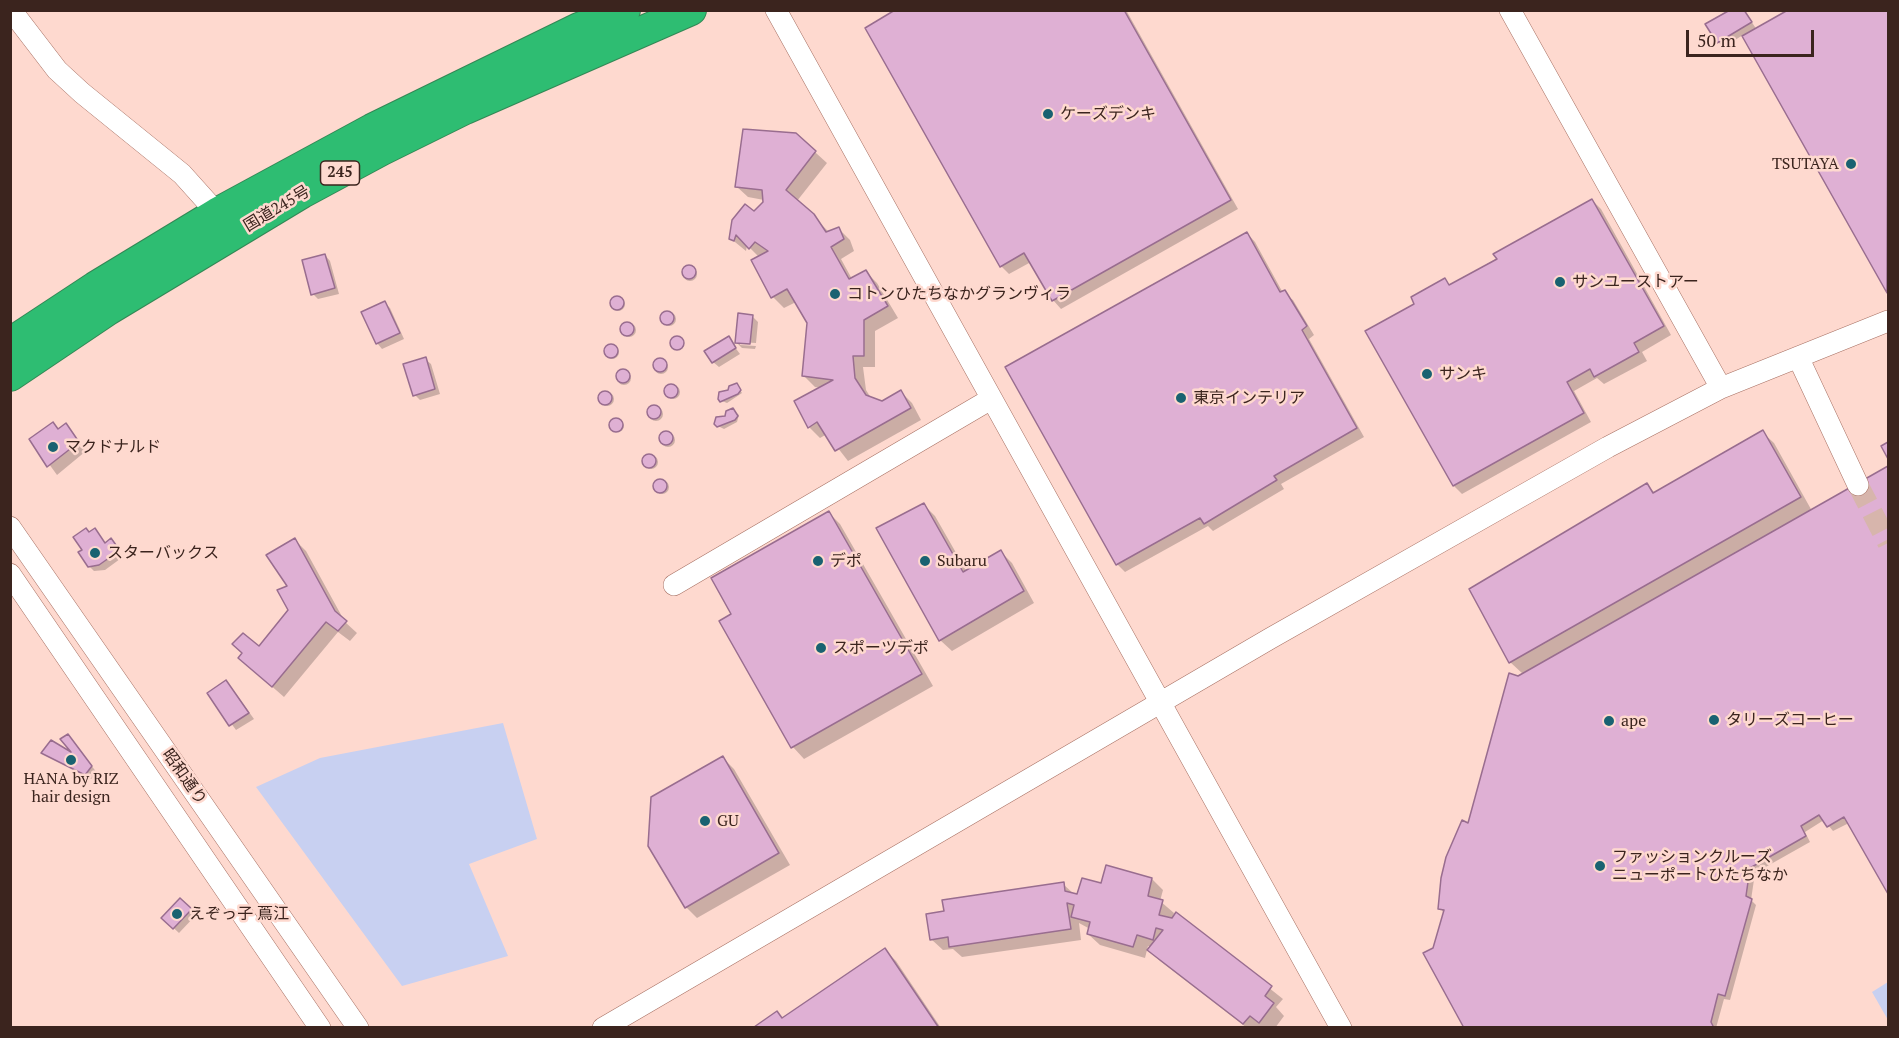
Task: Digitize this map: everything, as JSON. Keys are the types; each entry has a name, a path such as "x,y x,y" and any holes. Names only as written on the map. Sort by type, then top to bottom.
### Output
{"highway":[{"name":"国道245号","path":"10,343 95,287 217,213 392,118 579,28 625,10"},
{"name":"国道245号","path":"10,376 108,310 302,193 465,109 691,10"}],"street":[{"path":"11,10 57,70 182,174 217,213"},
{"path":"776,10 1341,1028"},
{"path":"1510,10 1721,388"},
{"path":"603,1028 1160,703 1608,447 1721,388 1888,321"},
{"path":"1798,357 1858,485"},
{"path":"674,585 991,399"},
{"name":"昭和通り","path":"10,527 358,1028"},
{"name":"昭和通り","path":"10,574 320,1028"}],"shaded area":[{"path":"503,723 537,839 469,864 508,956 402,986 256,787 320,758"},
{"path":"1888,982 1888,1020 1872,992"}],"building":[{"name":"ケーズデンキ","path":"895,10 1124,10 1231,200 1052,301 1024,253 1000,267 865,28"},
{"path":"1730,10 1744,10 1752,22 1717,43 1705,24"},
{"name":"TSUTAYA","path":"1788,10 1888,10 1887,293 1742,36"},
{"name":"コトンひたちなかグランヴィラ","path":"743,129 796,133 816,151 786,190 814,214 826,232 839,227 844,239 831,247 849,279 866,270 888,306 864,320 864,356 853,356 855,378 866,395 882,401 901,390 911,408 835,451 817,422 808,428 794,401 833,380 802,376 807,323 787,289 771,298 751,260 768,251 755,242 749,249 736,235 734,241 729,239 732,220 745,204 754,211 763,202 762,190 735,187"},
{"path":"1592,199 1664,326 1634,343 1639,352 1594,377 1590,369 1567,382 1584,413 1453,486 1365,331 1414,304 1411,297 1445,278 1449,285 1497,259 1493,254"},
{"name":"東京インテリア","path":"1247,232 1280,292 1285,290 1307,326 1302,330 1357,428 1274,476 1277,480 1204,524 1200,518 1116,565 1005,367"},
{"path":"325,254 335,288 311,295 302,260"},
{"path":"686,265 692,265 696,272 692,279 686,279 682,275 682,269"},
{"path":"614,296 620,296 624,303 620,310 614,310 610,306 610,300"},
{"path":"385,301 400,333 376,344 361,312"},
{"path":"664,311 670,311 674,318 670,325 664,325 660,321 660,315"},
{"path":"738,313 753,315 750,344 735,343"},
{"path":"624,322 630,322 634,329 630,336 624,336 620,332 620,326"},
{"path":"674,336 680,336 684,343 680,350 674,350 670,346 670,340"},
{"path":"729,336 736,348 712,363 704,351"},
{"path":"608,344 614,344 618,351 614,358 608,358 604,354 604,348"},
{"path":"426,357 435,389 413,396 403,364"},
{"path":"657,358 663,358 667,365 663,372 657,372 653,368 653,362"},
{"path":"620,369 626,369 630,376 626,383 620,383 616,379 616,373"},
{"path":"737,383 741,390 738,394 720,402 719,392 728,390 729,386"},
{"path":"668,384 674,384 678,391 674,398 668,398 664,394 664,388"},
{"path":"602,391 608,391 612,398 608,405 602,405 598,401 598,395"},
{"path":"651,405 657,405 661,412 657,419 651,419 647,415 647,409"},
{"path":"733,408 738,416 735,420 717,427 714,424 716,417 725,416 726,411"},
{"path":"613,418 619,418 623,425 619,432 613,432 609,428 609,422"},
{"name":"マクドナルド","path":"53,422 58,429 66,423 79,442 47,467 29,439"},
{"path":"1763,430 1801,497 1509,663 1469,589 1647,483 1653,493"},
{"path":"663,431 669,431 673,438 669,445 663,445 659,441 659,435"},
{"path":"1888,442 1888,459 1881,446"},
{"path":"646,454 652,454 656,461 652,468 646,468 642,464 642,458"},
{"path":"1888,466 1888,894 1844,817 1827,827 1819,815 1801,826 1806,836 1750,868 1746,896 1752,899 1725,996 1718,994 1711,1022 1714,1028 1464,1028 1423,953 1433,948 1444,910 1438,909 1446,857 1462,820 1468,823 1509,673 1518,676"},
{"path":"657,479 663,479 667,486 663,493 657,493 653,489 653,483"},
{"name":"Subaru","path":"924,503 963,572 1001,550 1024,591 939,641 876,528"},
{"name":"スポーツデポ","path":"829,511 922,674 791,748 719,621 731,614 711,578"},
{"path":"86,528 89,532 95,528 105,543 111,538 116,545 112,547 116,553 99,565 88,567 78,552 82,550 73,537"},
{"path":"295,538 335,611 347,621 338,631 326,622 272,687 238,658 242,653 232,644 243,633 259,646 288,610 277,590 287,586 266,555"},
{"path":"226,680 249,713 229,726 207,693"},
{"name":"HANA by RIZ hair design","path":"68,734 92,766 85,775 41,753 51,740 71,752 60,739"},
{"name":"GU","path":"723,756 779,853 685,908 648,846 651,797"},
{"path":"1106,865 1152,878 1148,896 1163,900 1159,915 1172,918 1176,912 1272,986 1265,996 1274,1003 1259,1023 1250,1016 1243,1024 1147,950 1163,930 1156,928 1153,940 1137,935 1133,947 1087,934 1090,922 1071,917 1074,905 1067,903 1071,929 949,947 948,937 930,940 926,914 944,911 942,900 1064,882 1065,891 1077,894 1082,878 1101,883"},
{"name":"えぞっ子 蔦江","path":"180,898 192,909 173,929 161,918"},
{"path":"885,948 939,1028 754,1027 777,1011 782,1018"}],"tunnel":[{"path":"1858,485 1888,543"}],"place":[{"name":"ケーズデンキ","path":"1048,114"},
{"name":"TSUTAYA","path":"1851,164"},
{"name":"サンユーストアー","path":"1560,282"},
{"name":"コトンひたちなかグランヴィラ","path":"835,294"},
{"name":"サンキ","path":"1427,374"},
{"name":"東京インテリア","path":"1181,398"},
{"name":"マクドナルド","path":"53,447"},
{"name":"スターバックス","path":"95,553"},
{"name":"デポ","path":"818,561"},
{"name":"Subaru","path":"925,561"},
{"name":"スポーツデポ","path":"821,648"},
{"name":"タリーズコーヒー","path":"1714,720"},
{"name":"ape","path":"1609,721"},
{"name":"HANA by RIZ hair design","path":"71,760"},
{"name":"GU","path":"705,821"},
{"name":"ファッションクルーズ ニューポートひたちなか","path":"1600,866"},
{"name":"えぞっ子 蔦江","path":"177,914"}]}
